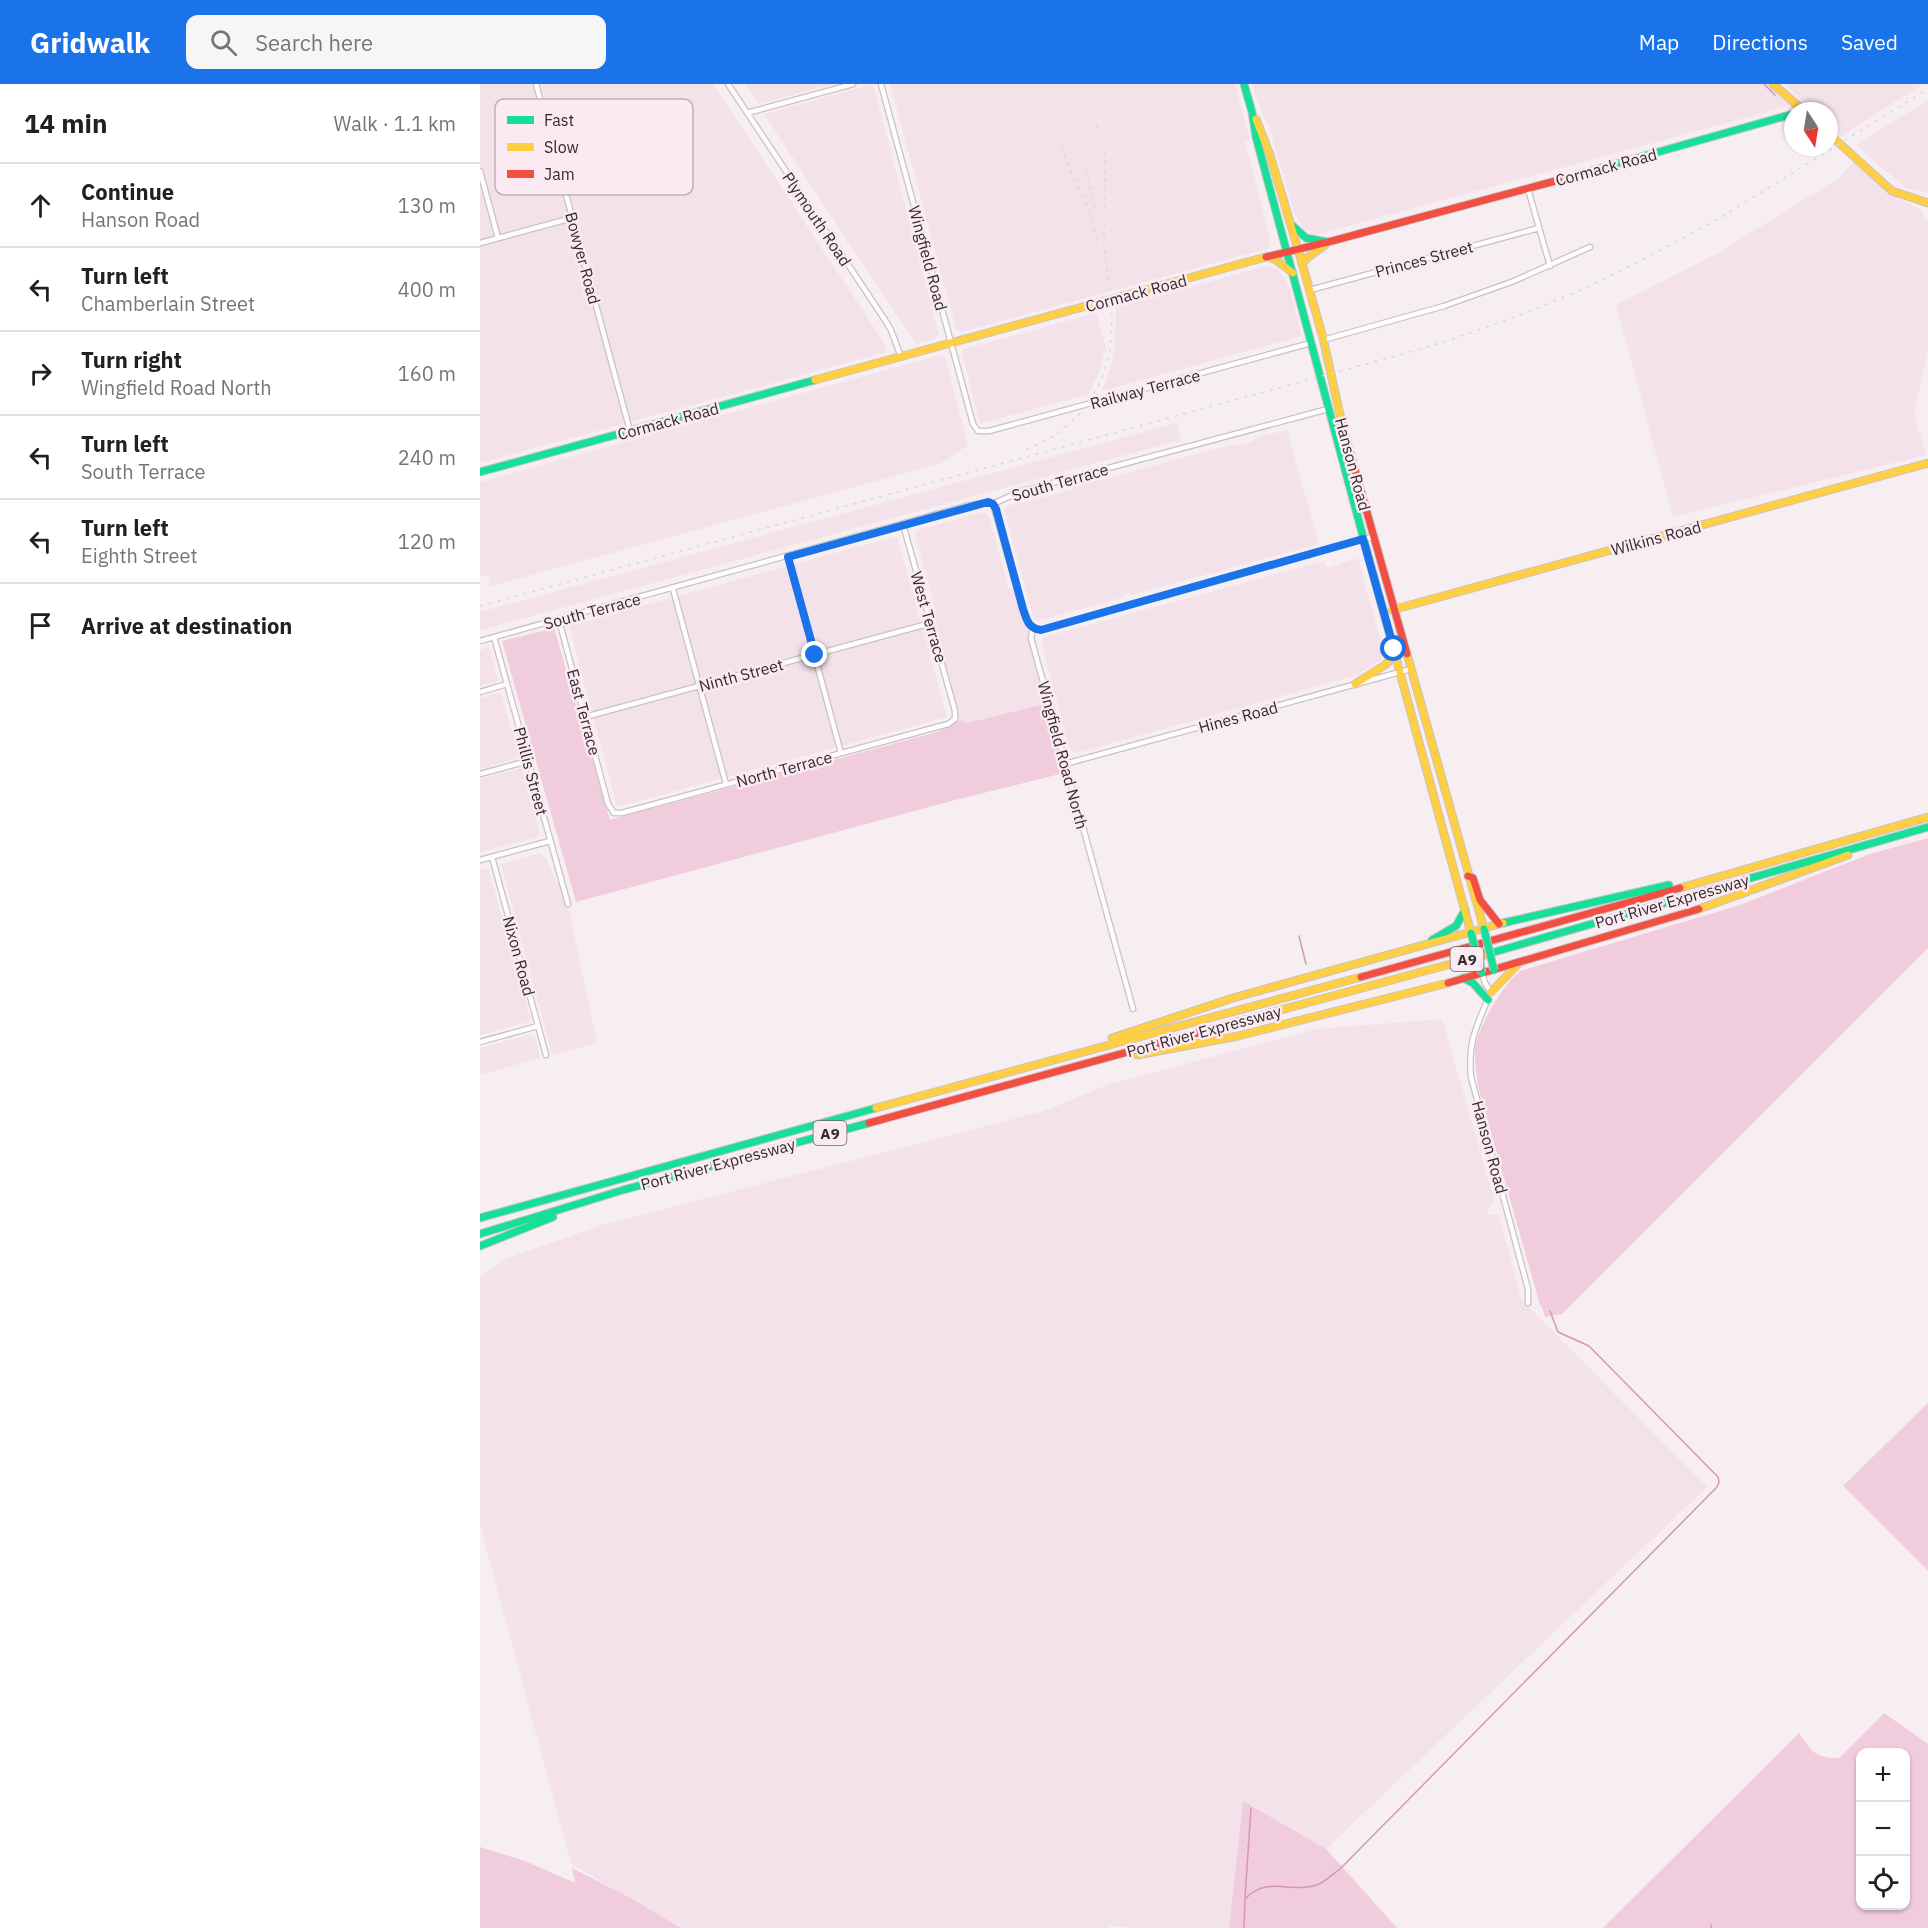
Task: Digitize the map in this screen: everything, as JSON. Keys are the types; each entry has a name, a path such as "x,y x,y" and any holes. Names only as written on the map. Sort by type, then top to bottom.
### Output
{"main road":[{"name":"Hanson Road","path":"1244,84 1252,112 1270,155 1310,290 1372,537 1494,970"},
{"path":"1773,84 1794,102"},
{"name":"Hanson Road","path":"1252,112 1256,137 1328,409 1482,973"},
{"name":"Cormack Road","path":"480,472 1264,257 1528,189 1784,117"},
{"path":"1838,142 1892,191 1928,203"},
{"path":"1290,221 1306,238 1318,238 1329,242"},
{"path":"1264,257 1282,246 1282,233"},
{"path":"1302,264 1329,242"},
{"path":"1264,257 1278,259 1293,273"},
{"path":"1328,409 1335,412 1341,420"},
{"name":"Wilkins Road","path":"1384,613 1928,463"},
{"path":"1355,684 1389,661 1394,649"},
{"name":"Port River Expressway","path":"480,1218 1043,1062 1466,949 1928,817"},
{"name":"Port River Expressway","path":"480,1234 594,1199 1485,954 1928,827"},
{"path":"1038,1076 1238,1036 1400,996 1520,963 1687,914 1774,884 1896,835"},
{"path":"1468,876 1473,878 1480,900 1499,924"},
{"path":"1043,1062 1233,998 1499,924 1582,903 1685,882 1701,881"},
{"path":"1420,947 1456,926 1465,910"},
{"path":"1491,992 1520,963"},
{"path":"1463,978 1473,983 1488,1000"},
{"path":"480,1246 594,1199"},
{"path":"480,1212 537,1201"}],"street":[{"name":"Bowyer Road","path":"536,84 540,99"},
{"name":"Plymouth Road","path":"728,84 885,320 901,357"},
{"path":"747,113 853,84"},
{"name":"Wingfield Road","path":"881,84 973,424 978,431"},
{"path":"480,171 498,238"},
{"path":"1528,189 1550,266"},
{"name":"Bowyer Road","path":"566,195 630,431"},
{"path":"480,243 572,218"},
{"name":"Princes Street","path":"1310,290 1539,228"},
{"path":"1323,340 1444,306 1514,281 1590,247"},
{"name":"Railway Terrace","path":"978,431 989,431 1311,343"},
{"name":"South Terrace","path":"480,641 981,503 993,504 1019,492 1328,409"},
{"name":"Wingfield Road North","path":"993,504 1023,609 1028,623 1033,628 1031,638 1132,1009"},
{"name":"West Terrace","path":"903,524 955,711"},
{"path":"1033,628 1041,630 1372,537"},
{"path":"788,557 841,753"},
{"path":"673,589 726,784"},
{"name":"East Terrace","path":"559,620 608,804"},
{"name":"Ninth Street","path":"585,717 931,623"},
{"name":"Phillis Street","path":"494,638 568,904"},
{"name":"Hines Road","path":"1065,764 1411,669"},
{"path":"480,692 507,684"},
{"name":"North Terrace","path":"608,804 611,810 618,814 948,724 955,719 955,711"},
{"path":"480,774 528,761"},
{"path":"480,860 550,841"},
{"name":"Nixon Road","path":"492,857 546,1055"},
{"name":"Hanson Road","path":"1494,970 1495,982 1474,1030 1469,1051 1471,1077 1528,1289 1528,1303"},
{"name":"Hanson Road","path":"1482,973 1491,992"},
{"path":"480,1042 538,1026"}],"shaded area":[{"path":"480,84 713,84 885,344 887,352 480,463"},
{"path":"745,84 834,84 758,104"},
{"path":"873,84 939,334 936,338 916,344 764,114"},
{"path":"890,84 1235,84 1250,140 1245,143 1271,242 1269,248 961,332 956,329"},
{"path":"1252,84 1768,84 1789,102 1784,102 1784,107 1315,235 1302,227 1295,215 1267,121 1265,121"},
{"path":"1784,84 1923,84 1840,137 1838,135 1838,102 1803,102"},
{"path":"1928,100 1928,193 1906,188 1856,145"},
{"path":"1854,162 1899,199 1923,211 1923,218 1928,220 1928,350 1914,413 1926,455 1673,517 1616,305 1716,254 1836,180"},
{"path":"1265,266 1277,268 1284,276 1290,289 1302,336 1102,391 1115,347 1116,308"},
{"path":"1096,313 1107,352 1104,353 1099,372 1089,394 980,424 962,352 964,349"},
{"path":"940,355 945,358 968,445 942,463 491,586 488,575 480,577 480,482"},
{"path":"1177,423 1181,440 480,630 480,612"},
{"path":"1287,430 1319,544 1131,595 1130,592 1124,594 1125,597 1034,620 1004,510 1007,506 1231,445 1246,444 1262,436"},
{"path":"983,512 989,515 1009,589 1017,588 1023,609 1033,628 1031,638 1049,703 967,723 955,719 928,612 935,609 915,535 918,530"},
{"path":"897,536 947,717 617,807 569,626"},
{"path":"1358,558 1384,654 1381,660 1358,675 1076,753 1070,750 1041,642 1044,637 1324,561 1327,568"},
{"path":"554,628 610,820 941,731 940,726 955,719 967,723 1049,703 1065,764 1060,774 576,902 502,641"},
{"path":"489,647 498,681 480,686 480,650"},
{"path":"501,692 519,755 515,759 480,769 480,698"},
{"path":"522,768 540,834 535,838 480,852 480,779"},
{"path":"1928,838 1928,948 1562,1314 1545,1317 1478,1086 1475,1052 1477,1039 1486,1017 1506,986 1520,971 1740,905 1870,854"},
{"path":"541,853 568,904 597,1043 552,1055 501,864"},
{"path":"488,868 531,1019 529,1022 480,1035 480,870"},
{"path":"1442,1019 1494,1199 1493,1204 1487,1209 1488,1214 1499,1215 1521,1299 1707,1487 1326,1849 1243,1801 1229,1928 1111,1926 1106,1928 680,1928 571,1864 480,1525 480,1276 505,1259 602,1225 1044,1111 1107,1085 1317,1029"},
{"path":"529,1035 535,1038 540,1058 480,1075 480,1048"},
{"path":"1928,1403 1928,1571 1843,1486"},
{"path":"1884,1713 1928,1744 1928,1928 1603,1928 1799,1733 1815,1753 1839,1758"},
{"path":"1243,1801 1326,1849 1397,1928 1229,1928"},
{"path":"480,1847 525,1861 575,1883 572,1868 625,1895 681,1928 480,1928"}],"waterway":[{"path":"1764,84 1775,95"},
{"path":"1299,936 1306,964"},
{"path":"1244,1928 1245,1899 1254,1892 1271,1886 1298,1888 1317,1885 1340,1869 1717,1487 1718,1477 1589,1346 1558,1332 1550,1311"},
{"path":"1245,1897 1251,1808"}],"railway":[{"path":"480,606 1403,354 1523,314 1583,289 1723,216 1928,89"},
{"path":"1026,450 1054,436 1083,411 1100,383 1110,353 1112,316 1104,244 1105,156 1096,124"},
{"path":"1062,145 1068,166 1089,210 1099,246"},
{"path":"1086,169 1096,212"}],"traffic: fast":[{"path":"1244,84 1256,137 1369,559"},
{"path":"1559,180 1784,117"},
{"path":"1293,226 1306,238 1327,242"},
{"path":"480,472 815,380"},
{"path":"1484,955 1928,827"},
{"path":"1503,923 1669,885"},
{"path":"1432,940 1456,926 1465,910"},
{"path":"1484,929 1494,970"},
{"path":"1471,933 1482,973"},
{"path":"1463,978 1473,983 1488,1000"},
{"path":"480,1218 876,1108"},
{"path":"480,1234 623,1190 869,1123"},
{"path":"480,1246 553,1217"}],"traffic: slow":[{"path":"1773,84 1794,102"},
{"path":"1256,119 1270,155 1300,256 1323,338 1342,424"},
{"path":"1838,142 1892,191 1928,203"},
{"path":"1302,264 1325,245"},
{"path":"815,380 1266,257"},
{"path":"1269,257 1293,273"},
{"path":"1392,610 1928,463"},
{"path":"1369,559 1471,933"},
{"path":"1355,684 1385,665 1394,649"},
{"path":"1407,654 1484,929"},
{"path":"1680,888 1928,817"},
{"path":"1699,909 1848,855"},
{"path":"1112,1038 1233,998 1503,923"},
{"path":"1266,1014 1484,955"},
{"path":"1491,992 1518,964"},
{"path":"876,1108 1361,977"},
{"path":"1137,1055 1238,1036 1448,983"}],"traffic: jam":[{"path":"1266,257 1559,180"},
{"path":"1342,424 1407,654"},
{"path":"1468,876 1473,878 1480,900 1499,924"},
{"path":"1361,977 1680,888"},
{"path":"1448,983 1699,909"},
{"path":"869,1123 1266,1014"}],"route":[{"path":"815,655 788,557 988,502 996,509 1023,609 1028,623 1033,628 1041,630 1363,539 1394,649"}]}
